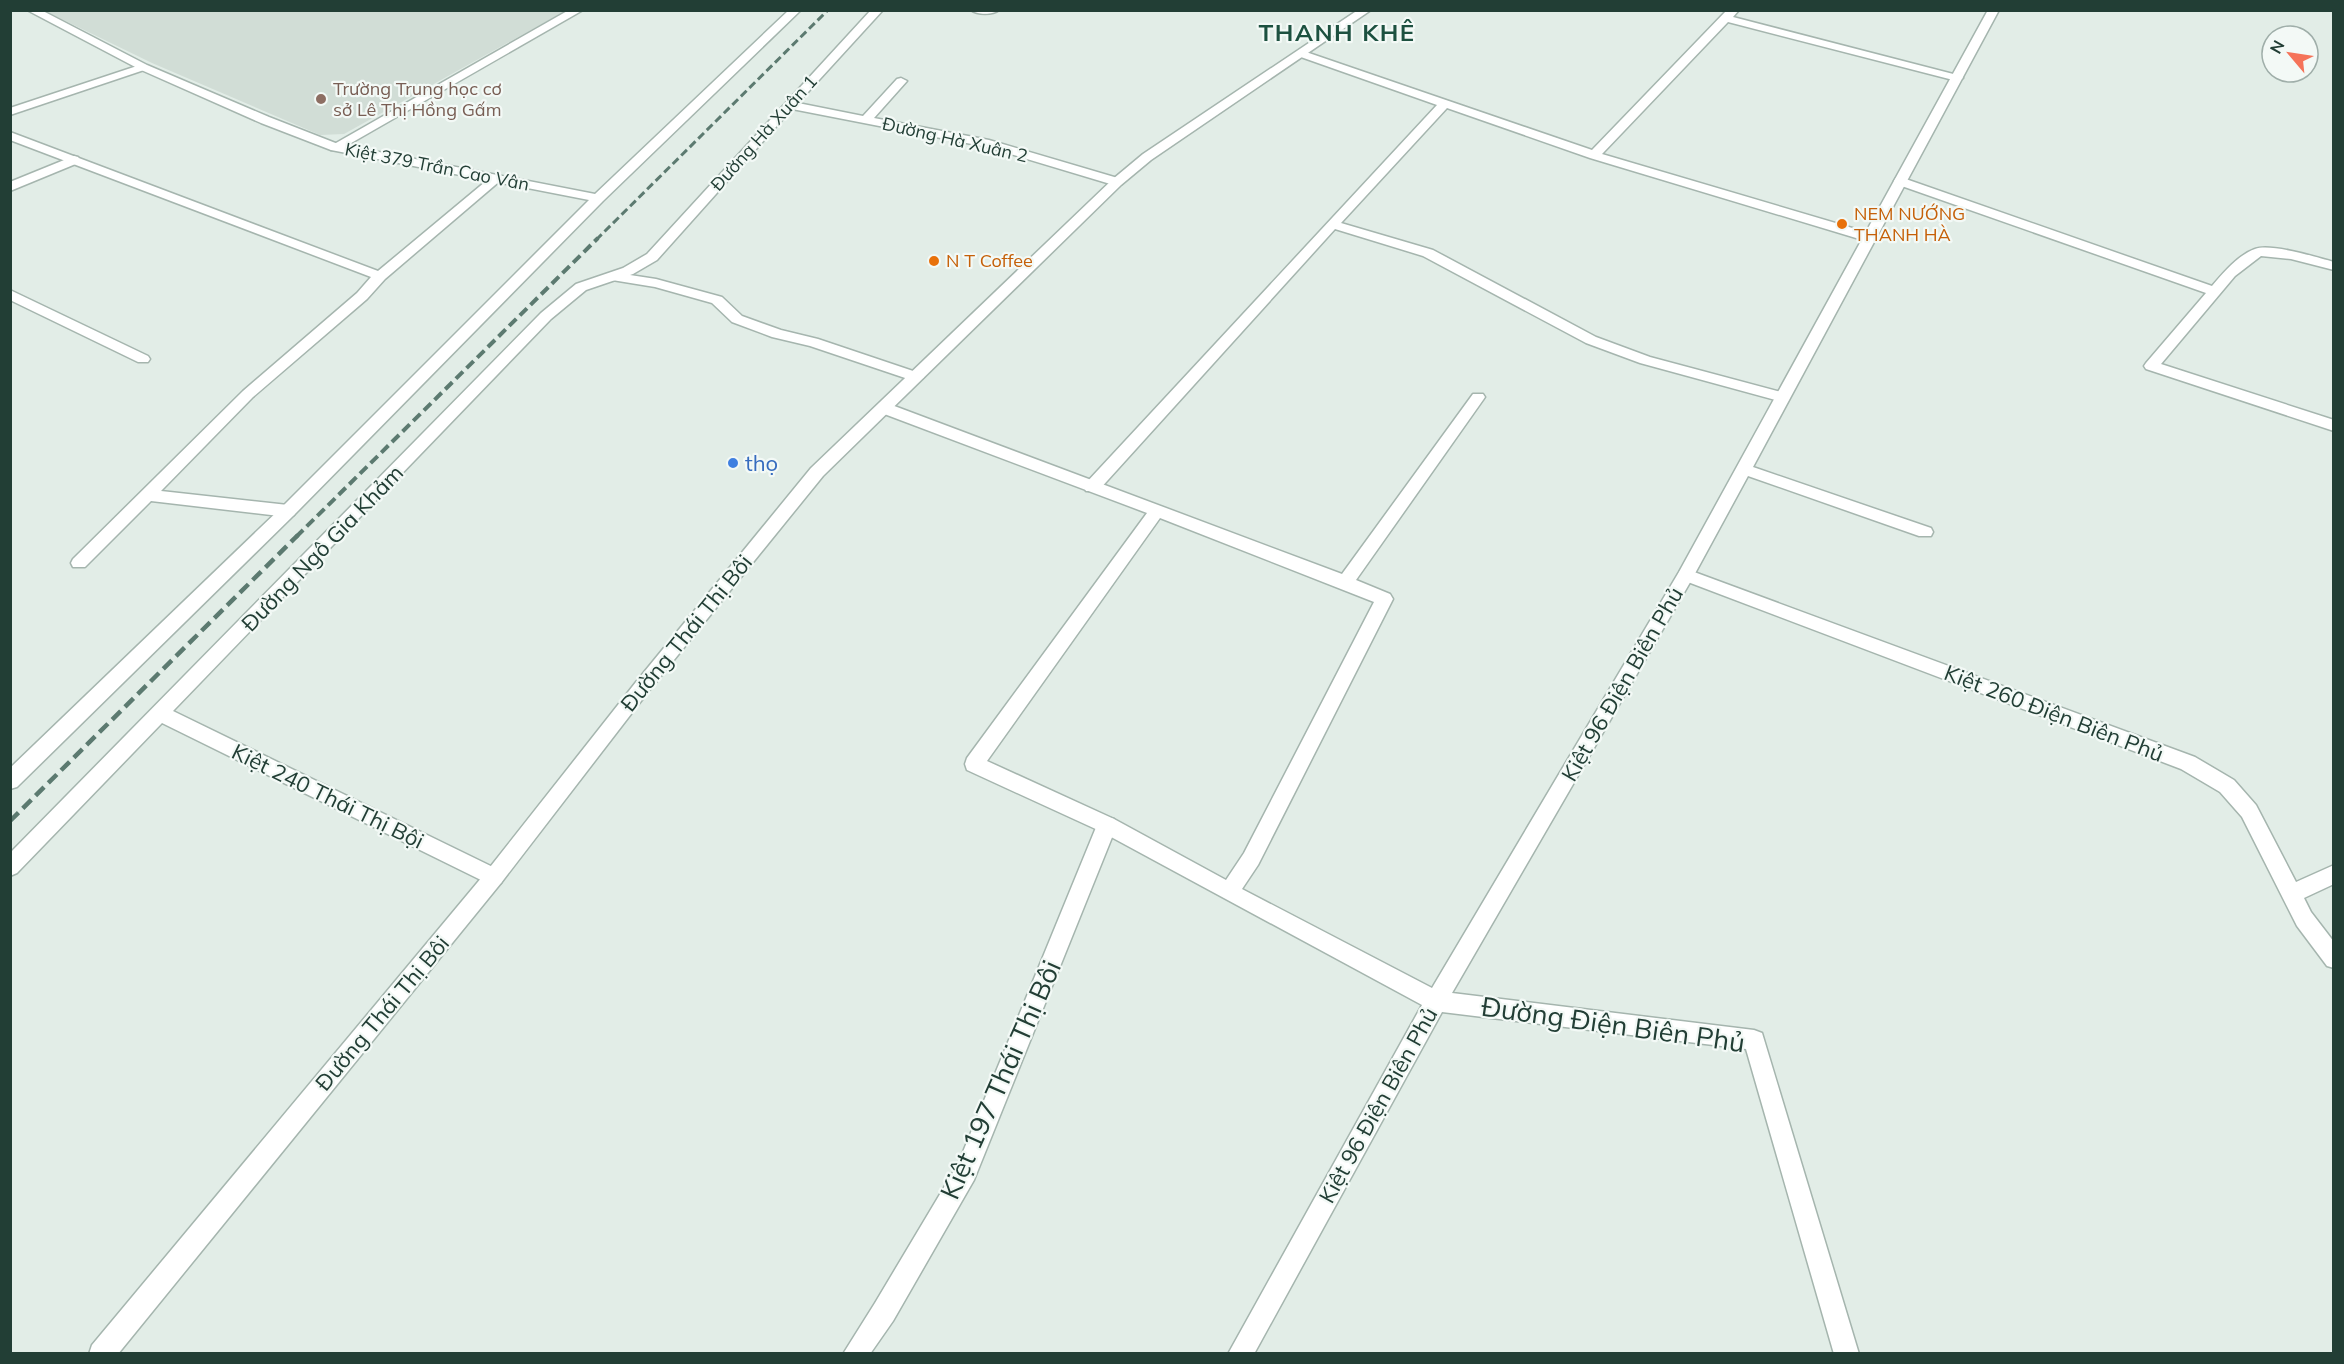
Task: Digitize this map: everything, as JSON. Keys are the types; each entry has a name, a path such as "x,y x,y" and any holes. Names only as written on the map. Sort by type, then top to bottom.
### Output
{"street":[{"name":"Kiệt 379 Trần Cao Vân","path":"32,10 143,67 265,120 335,147 495,180 598,198"},
{"path":"335,147 578,10"},
{"path":"10,781 288,512 598,198 796,10"},
{"name":"Đường Hà Xuân 1","path":"652,257 869,17 878,10"},
{"path":"976,10 994,10"},
{"name":"Đường Thái Thị Bôi","path":"100,1353 494,877 642,687 817,472 1117,182 1147,157 1366,10"},
{"name":"Kiệt 96 Điện Biên Phủ","path":"1240,1353 1437,1001 1686,575 1994,10"},
{"path":"1594,155 1731,15 1957,78"},
{"path":"1302,54 1594,155 1871,238"},
{"path":"10,111 143,67"},
{"path":"866,120 901,81"},
{"path":"1092,487 1445,104"},
{"name":"Đường Hà Xuân 2","path":"790,105 989,144 1117,182"},
{"path":"10,136 380,276"},
{"path":"10,187 74,160"},
{"path":"79,563 248,394 362,296 380,276 495,180"},
{"path":"1900,181 2214,291"},
{"path":"1332,224 1428,253 1591,340 1645,360 1783,397"},
{"path":"2334,266 2290,255 2258,252 2230,273 2151,366 2334,426"},
{"name":"Đường Ngô Gia Khảm","path":"10,867 546,316 568,296 586,284 617,277 638,268 652,257"},
{"path":"617,277 656,284 717,300 737,319 777,334 813,342 916,377"},
{"path":"10,294 143,359"},
{"path":"1345,582 1478,397"},
{"path":"885,408 1345,582 1384,599 1251,859 1229,892"},
{"path":"1743,469 1925,532"},
{"path":"148,495 288,512"},
{"path":"1158,511 974,764 1107,825 1437,1001"},
{"name":"Kiệt 260 Điện Biên Phủ","path":"1686,575 2188,763 2227,786 2249,811 2304,919 2334,959"},
{"name":"Kiệt 240 Thái Thị Bội","path":"161,714 494,877"},
{"name":"Kiệt 197 Thái Thị Bôi","path":"855,1353 884,1312 966,1172 1107,825"},
{"path":"2292,894 2334,874"},
{"name":"Đường Điện Biên Phủ","path":"1437,1001 1754,1040 1847,1353"}],"shaded area":[{"name":"Trường Trung học cơ sở Lê Thị Hồng Gấm","path":"45,11 565,11 344,134 320,135 152,63"}],"railway":[{"path":"596,240 828,10"},
{"path":"296,537 598,238"},
{"path":"10,821 298,535"}],"place":[{"name":"Trường Trung học cơ sở Lê Thị Hồng Gấm","path":"321,99"},
{"name":"NEM NƯỚNG THANH HÀ","path":"1842,224"},
{"name":"N T Coffee","path":"934,261"},
{"name":"thọ","path":"733,463"}],"district":[{"name":"THANH KHÊ","path":"1337,33"}]}
